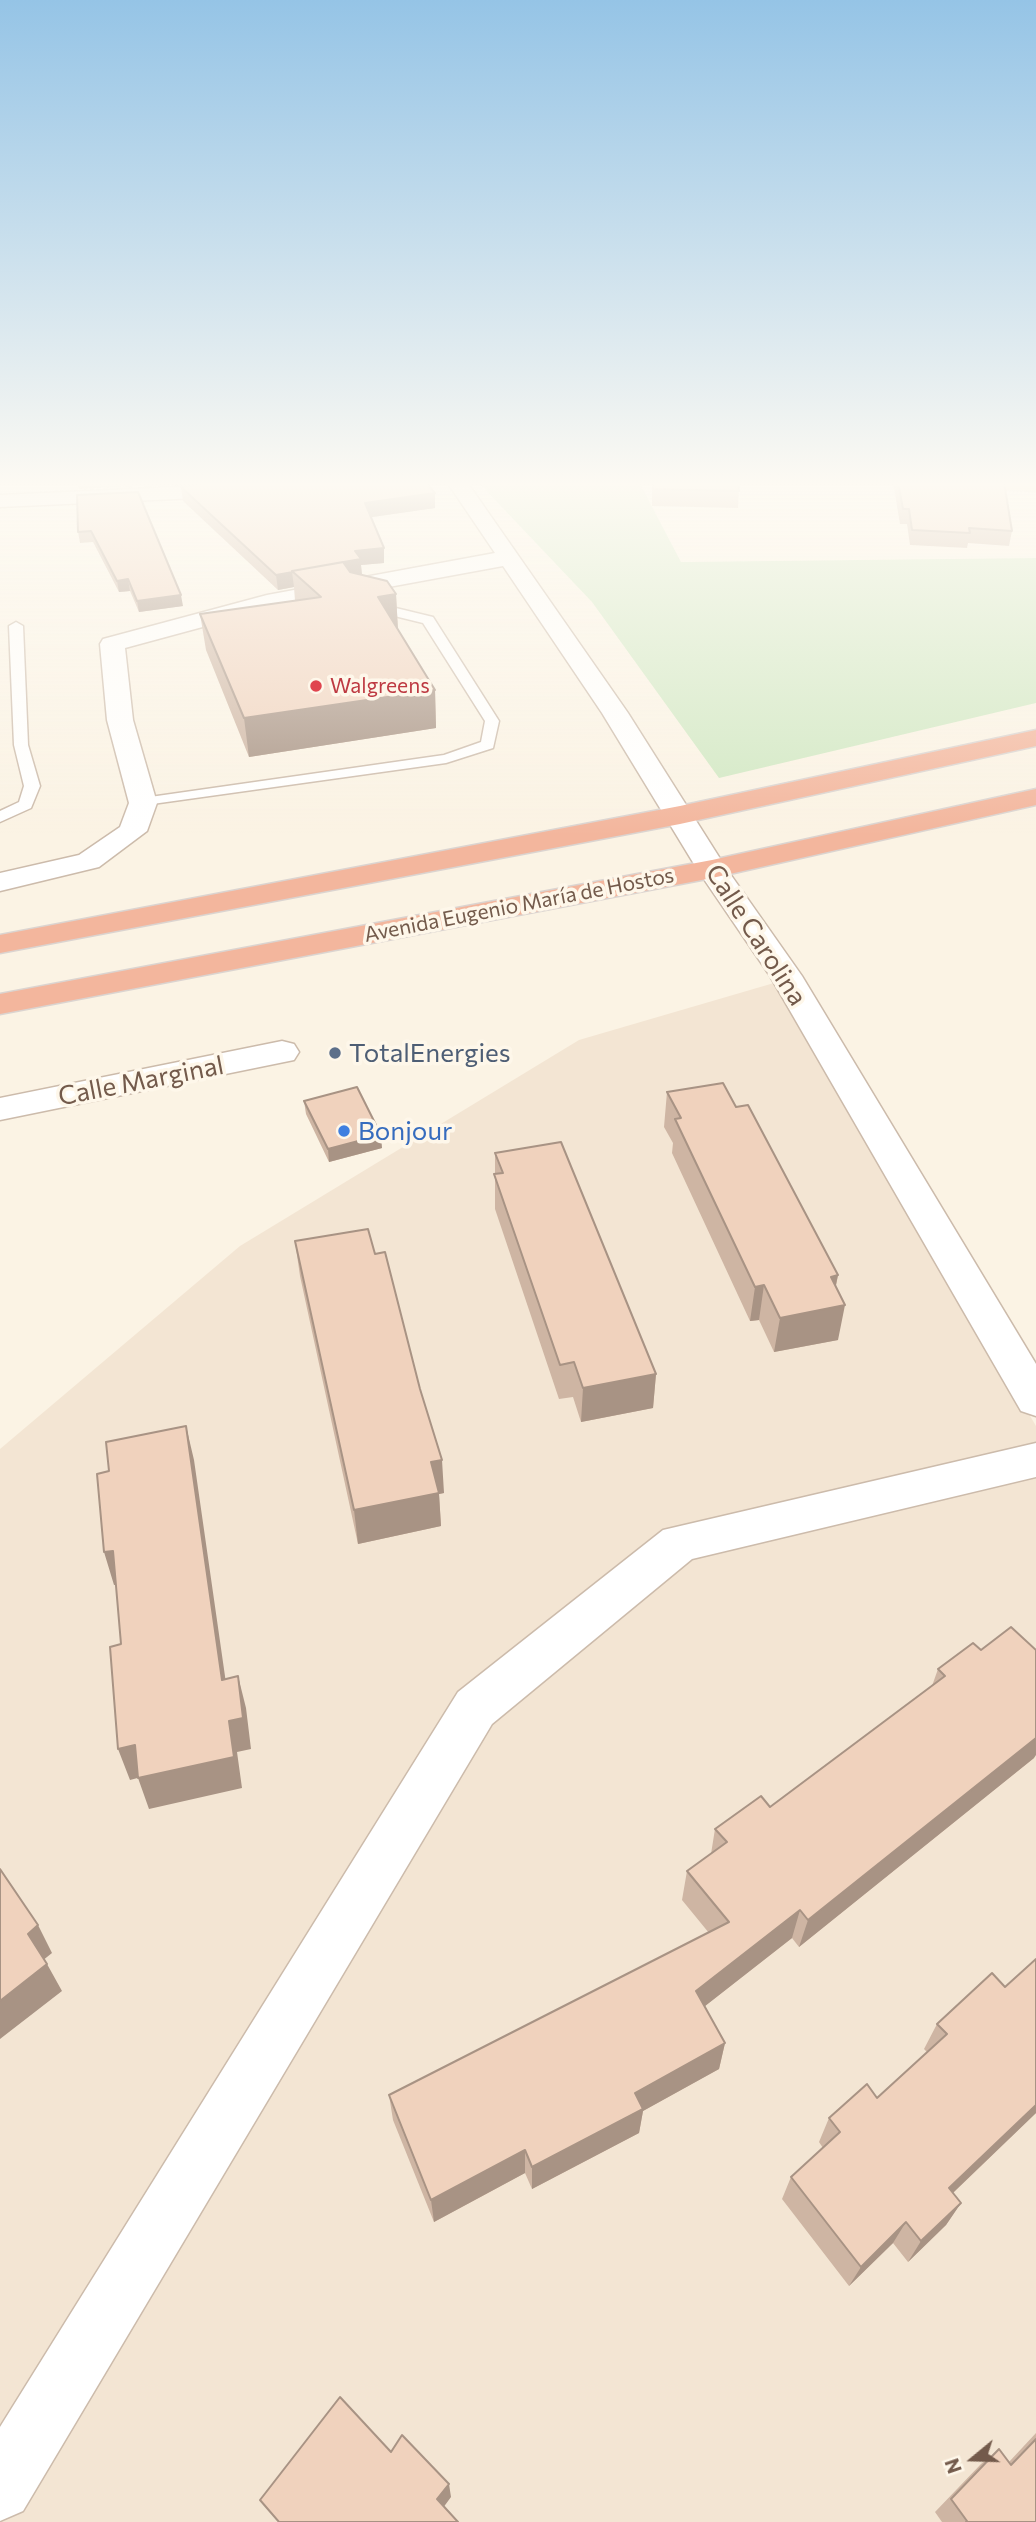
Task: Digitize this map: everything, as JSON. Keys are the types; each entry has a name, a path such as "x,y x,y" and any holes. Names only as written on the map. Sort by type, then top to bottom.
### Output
{"highway":[{"path":"0,944 680,815 1036,738"},
{"name":"Avenida Eugenio María de Hostos","path":"0,1004 712,869 1036,797"}],"street":[{"path":"0,882 89,861 133,831 142,803 120,720 112,644 279,600"},
{"name":"Calle Carolina","path":"536,600 615,713 712,869 786,976 1036,1400"},
{"name":"Calle Marginal","path":"0,1110 282,1052"},
{"path":"0,2488 475,1707 679,1543 1036,1460"}],"lane":[{"path":"142,803 446,759 488,745 492,721 428,620 356,600"},
{"path":"0,817 26,805 32,786 21,745 16,626"}],"shaded area":[{"path":"774,983 1036,1426 1036,2522 0,2522 0,1449 240,1246 579,1040"}],"green space":[{"path":"590,600 1036,600 1036,703 719,778"}],"building":[{"name":"Walgreens","path":"302,600 380,600 435,690 244,718 200,614"},
{"path":"723,1083 736,1107 748,1105 838,1275 831,1277 845,1305 780,1318 764,1285 755,1287 675,1119 681,1118 667,1092"},
{"name":"Bonjour","path":"357,1087 381,1135 328,1149 304,1101"},
{"path":"561,1142 656,1374 583,1388 574,1362 560,1365 494,1174 503,1173 495,1153"},
{"path":"368,1229 375,1254 385,1252 420,1389 442,1460 431,1462 439,1493 354,1510 295,1241"},
{"path":"186,1426 222,1680 238,1676 243,1718 229,1721 234,1757 138,1778 135,1745 118,1749 110,1647 121,1644 113,1551 104,1552 97,1474 109,1471 106,1442"},
{"path":"1011,1627 1036,1650 1036,1738 808,1920 800,1910 696,1991 725,2043 635,2093 643,2109 532,2167 525,2150 431,2200 389,2095 729,1922 687,1871 727,1842 715,1829 761,1796 770,1807 945,1676 938,1669 973,1643 981,1650"},
{"path":"0,1869 38,1925 28,1934 47,1964 0,2001"},
{"path":"1036,1959 1036,2105 949,2188 961,2203 921,2241 906,2222 861,2267 791,2177 840,2132 829,2118 867,2084 877,2098 947,2034 937,2024 992,1973 1005,1987"},
{"path":"340,2397 391,2452 402,2435 449,2484 437,2499 458,2522 279,2522 260,2500"},
{"path":"1036,2439 1036,2522 966,2522 951,2499 999,2449 1011,2465"}],"place":[{"name":"Walgreens","path":"316,686"},
{"name":"TotalEnergies","path":"335,1053"},
{"name":"Bonjour","path":"344,1131"}]}
